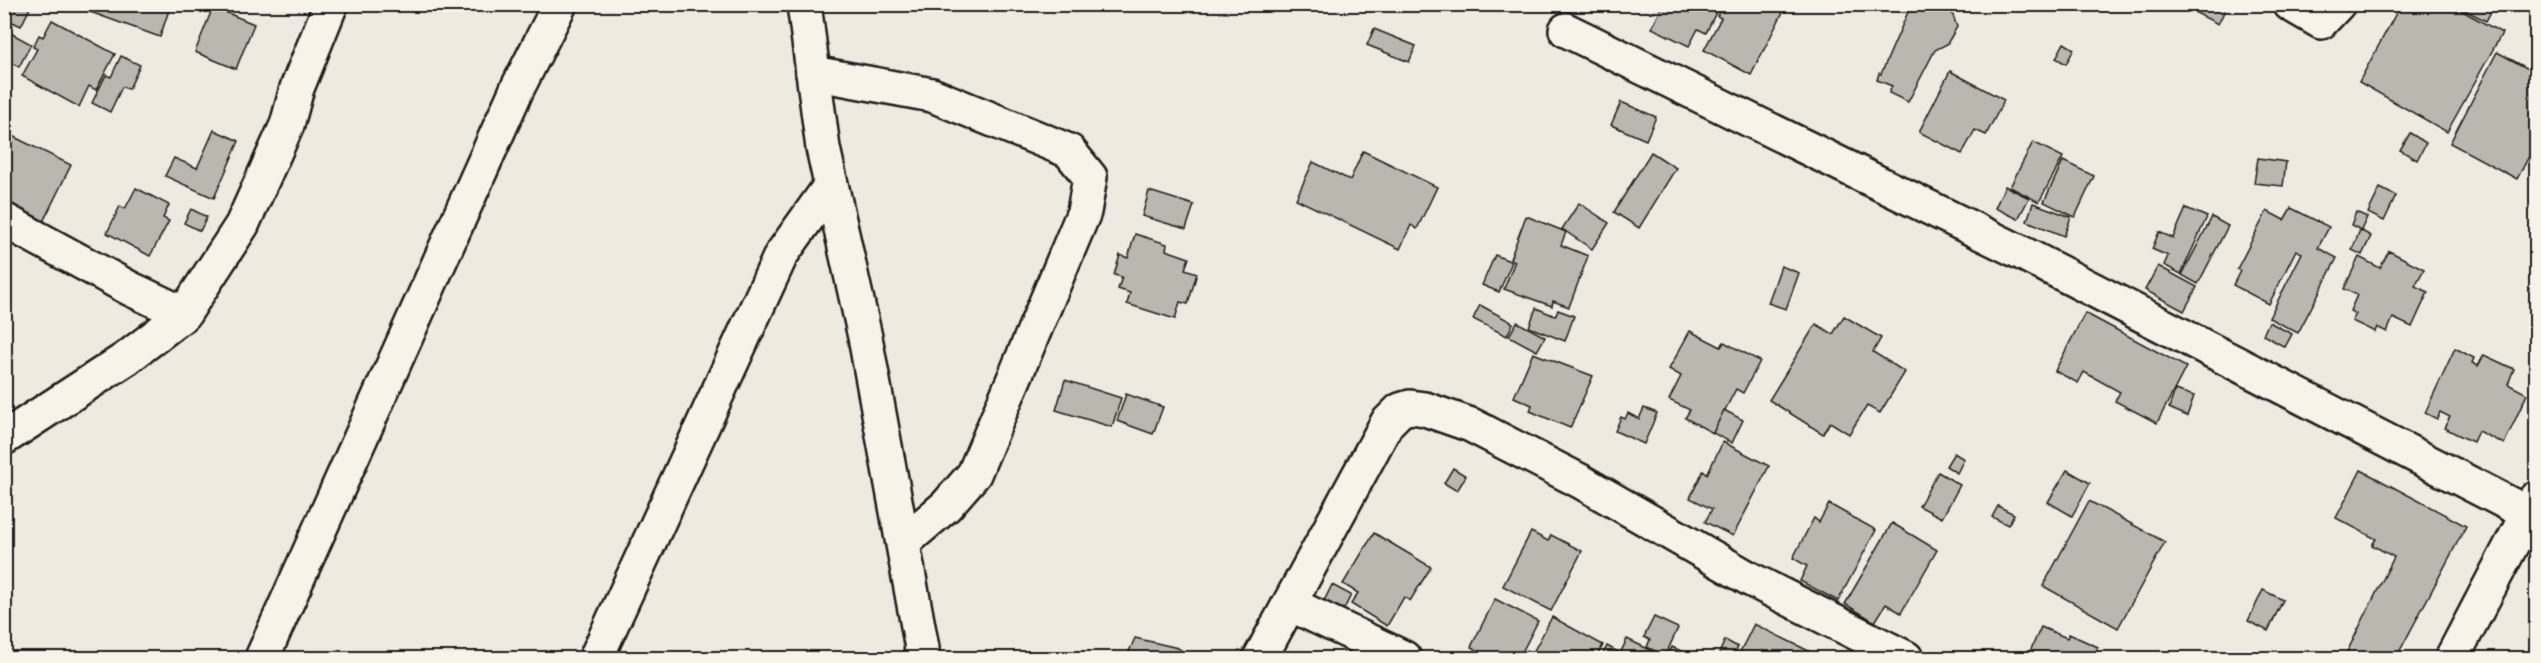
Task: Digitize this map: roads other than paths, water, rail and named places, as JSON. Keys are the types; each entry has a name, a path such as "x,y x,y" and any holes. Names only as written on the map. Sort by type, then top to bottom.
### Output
{"street":[{"path":"4,438 127,358 184,314 242,225 287,125 297,88 331,4"},
{"path":"262,658 517,89 560,4"},
{"path":"804,4 823,148 865,337 904,542 922,648 920,658"},
{"path":"2290,4 2320,21 2338,4"},
{"path":"1566,30 2533,506 2452,658"},
{"path":"813,73 932,95 1069,151 1090,177 1084,212 974,474 946,506 904,542"},
{"path":"596,658 781,255 831,185"},
{"path":"4,220 129,288 184,314"},
{"path":"1260,658 1387,423 1400,410 1410,407 1425,409 1471,425 1580,481 1750,579 1906,658"},
{"path":"1290,604 1404,658"}]}
